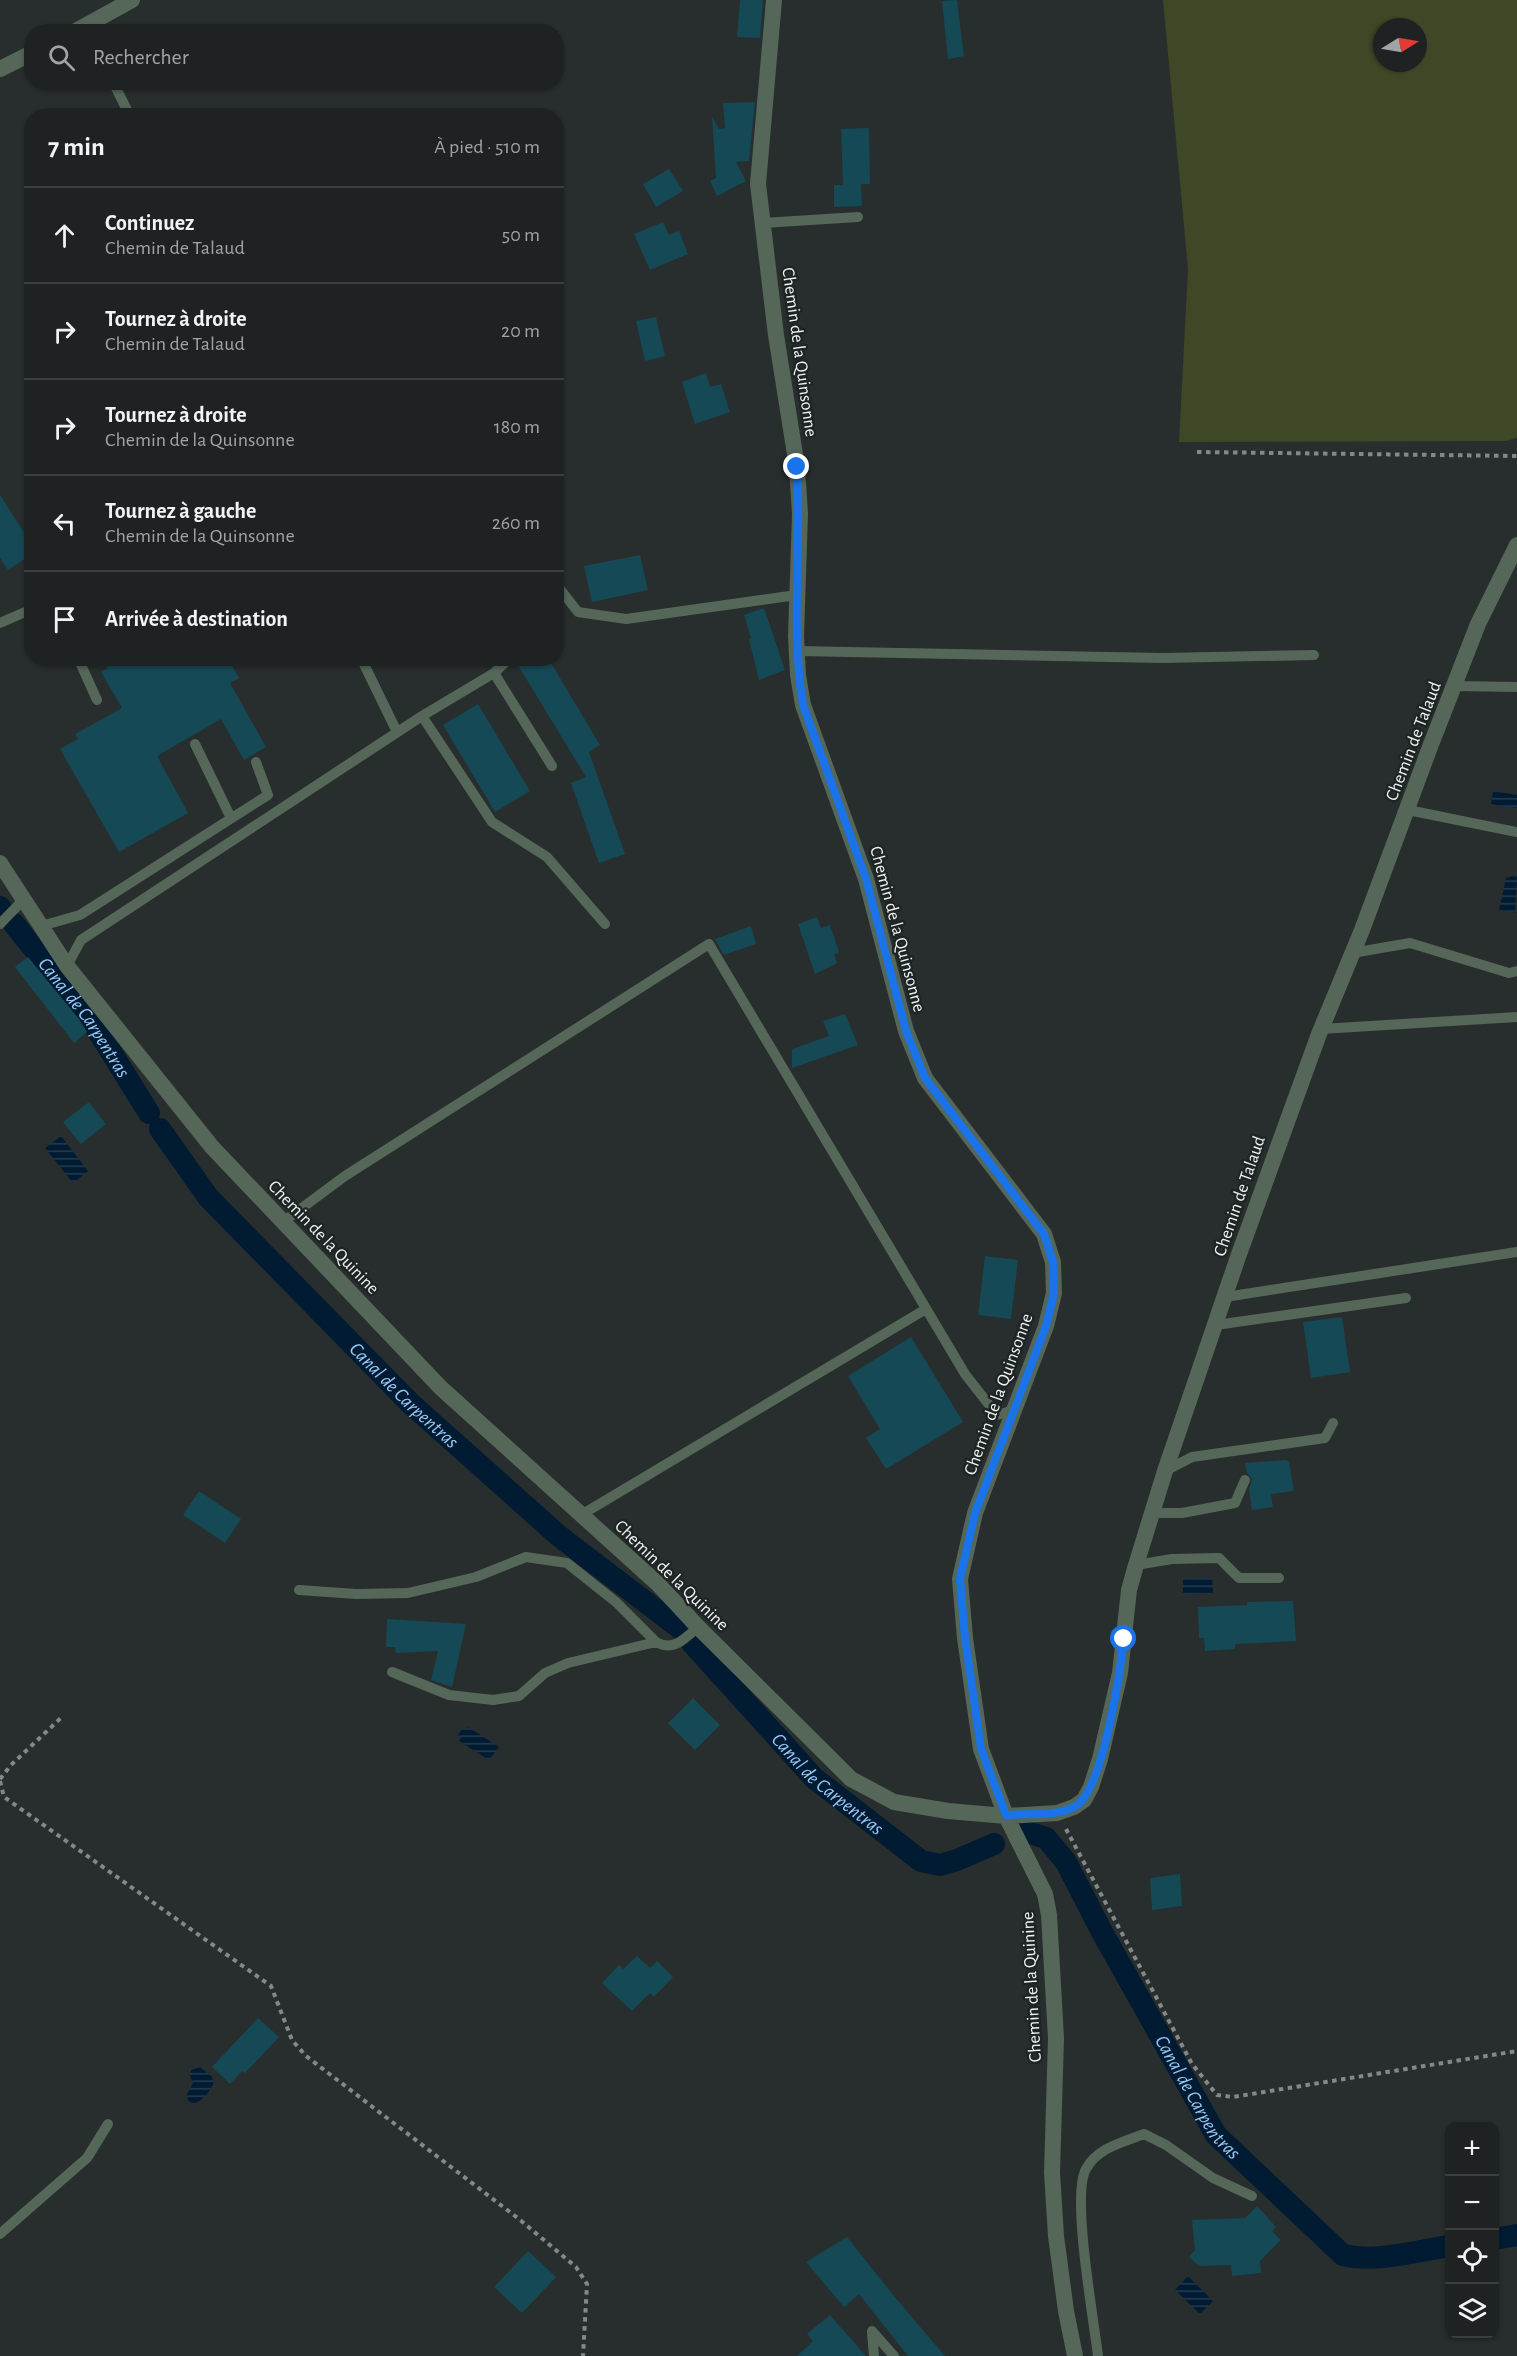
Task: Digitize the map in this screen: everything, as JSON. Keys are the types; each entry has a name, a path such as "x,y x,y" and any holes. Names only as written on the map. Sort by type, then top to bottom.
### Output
{"street":[{"path":"92,24 132,0"},
{"name":"Chemin de la Quinsonne","path":"774,0 758,184 776,335 797,467 800,514 797,651 803,705 860,859 906,1031 925,1078 1044,1234 1053,1262 1054,1293 1046,1326 975,1513 960,1579 965,1638 981,1749 1006,1815"},
{"path":"0,69 24,57"},
{"name":"Chemin de Talaud","path":"1006,1815 1057,1813 1074,1807 1084,1800 1091,1787 1100,1759 1120,1673 1129,1590 1165,1471 1274,1154 1321,1029 1479,624 1517,545"},
{"name":"Chemin de la Quinine","path":"0,863 67,966 212,1147 441,1388 658,1584 698,1628 851,1779 894,1802 948,1811 1006,1815 1044,1894 1049,1915 1056,2038 1052,2172 1056,2236 1066,2311 1075,2356"}],"lane":[{"path":"117,90 126,108"},
{"path":"763,223 858,217"},
{"path":"564,594 578,612 626,619 797,595"},
{"path":"0,623 24,612"},
{"path":"797,651 1162,658 1314,655"},
{"path":"82,666 97,700"},
{"path":"365,666 397,732"},
{"path":"67,966 81,940 501,666"},
{"path":"494,673 552,766"},
{"path":"1455,686 1517,687"},
{"path":"422,716 492,822 548,857 605,924"},
{"path":"195,744 231,818"},
{"path":"41,926 80,915 268,795 256,762"},
{"path":"1408,810 1517,832"},
{"path":"0,924 24,899"},
{"path":"1352,953 1410,943 1509,973 1517,971"},
{"path":"283,1222 345,1176 709,944 965,1374 997,1416 1014,1410"},
{"path":"1321,1029 1517,1017"},
{"path":"1225,1297 1517,1252"},
{"path":"1216,1325 1406,1298"},
{"path":"581,1515 926,1309"},
{"path":"1165,1471 1192,1457 1325,1438 1333,1423"},
{"path":"1152,1513 1182,1513 1235,1503 1245,1480"},
{"path":"299,1590 356,1594 408,1593 476,1577 526,1557 567,1563 616,1602 656,1642 671,1647 698,1628"},
{"path":"1136,1565 1172,1559 1219,1557 1239,1578 1279,1578"},
{"path":"393,1672 449,1695 493,1700 519,1696 545,1673 568,1663 656,1642"},
{"path":"0,2234 87,2158 108,2124"},
{"path":"1098,2356 1082,2233 1081,2201 1084,2170 1099,2153 1144,2134 1166,2145 1213,2178 1252,2196"},
{"path":"874,2356 872,2331 894,2356"}],"path":[{"path":"1197,452 1517,456"},
{"path":"63,1716 11,1765 0,1780 4,1797 271,1986 292,2040 306,2056 519,2219 576,2266 587,2284 583,2356"},
{"path":"1057,1813 1192,2064 1217,2095 1233,2097 1517,2051"}],"green space":[{"path":"1163,0 1517,0 1517,438 1506,441 1179,442 1188,269"}],"water":[{"path":"1493,791 1517,795 1517,808 1491,804"},
{"path":"1517,877 1515,913 1499,910 1506,878"},
{"path":"61,1136 88,1171 73,1183 45,1148"},
{"path":"1212,1578 1213,1593 1183,1594 1183,1579"},
{"path":"468,1727 499,1747 489,1760 459,1741 461,1738 457,1736 463,1728 466,1730"},
{"path":"200,2067 211,2076 214,2082 201,2100 193,2103 186,2096 193,2083 190,2076 191,2070"},
{"path":"1188,2276 1213,2301 1200,2314 1175,2290"}],"building":[{"path":"740,0 763,0 760,38 737,37"},
{"path":"957,0 964,56 948,59 942,1"},
{"path":"755,102 749,161 736,162 746,181 717,196 710,181 716,178 712,116 719,129 725,128 723,103"},
{"path":"869,128 870,184 861,184 862,206 834,207 834,185 843,185 841,129"},
{"path":"669,169 683,191 656,207 643,184"},
{"path":"663,222 669,235 679,231 688,254 650,270 634,234"},
{"path":"656,317 665,356 645,361 636,321"},
{"path":"706,373 710,387 721,384 730,412 695,424 682,382"},
{"path":"0,495 24,532 24,559 8,570 0,558"},
{"path":"640,555 648,590 592,602 584,566"},
{"path":"764,608 785,670 759,680 744,615"},
{"path":"107,666 232,666 239,678 230,683 266,747 244,760 221,719 157,756 188,813 119,852 60,749 78,739 75,734 122,708 101,672 108,668"},
{"path":"518,666 553,666 600,745 589,752 625,854 599,863 571,783 586,777"},
{"path":"478,704 530,791 495,812 443,725"},
{"path":"817,917 821,928 830,925 839,952 834,955 837,963 815,974 798,924"},
{"path":"751,926 756,944 724,955 715,939"},
{"path":"28,957 87,1032 74,1043 15,967"},
{"path":"845,1014 858,1045 792,1068 792,1049 829,1036 823,1021"},
{"path":"89,1102 106,1124 81,1144 63,1122"},
{"path":"985,1256 1018,1260 1011,1319 978,1315"},
{"path":"1342,1317 1350,1372 1311,1378 1303,1322"},
{"path":"911,1337 963,1422 886,1469 866,1438 880,1429 848,1376"},
{"path":"1286,1460 1289,1462 1294,1491 1271,1494 1273,1507 1252,1510 1249,1490 1252,1479 1247,1473 1245,1463"},
{"path":"199,1491 241,1519 225,1543 183,1515"},
{"path":"1293,1601 1296,1641 1235,1644 1235,1649 1205,1651 1204,1638 1199,1638 1198,1607 1247,1605 1247,1602"},
{"path":"387,1619 466,1624 452,1687 431,1680 438,1651 396,1653 395,1647 386,1647"},
{"path":"693,1698 720,1725 695,1750 668,1723"},
{"path":"1180,1874 1182,1906 1152,1910 1150,1878"},
{"path":"637,1956 650,1968 657,1961 673,1977 654,1997 650,1993 632,2011 602,1983 619,1965 623,1969"},
{"path":"258,2018 279,2037 245,2073 242,2071 230,2084 212,2067"},
{"path":"1257,2206 1276,2227 1272,2231 1281,2240 1260,2261 1261,2273 1232,2276 1231,2265 1199,2266 1189,2257 1195,2250 1192,2220 1245,2218"},
{"path":"847,2237 945,2356 908,2356 859,2294 844,2307 806,2262"},
{"path":"528,2251 556,2277 522,2313 494,2287"},
{"path":"830,2315 866,2356 797,2356 813,2341 807,2334"}],"waterway":[{"name":"Canal de Carpentras","path":"14,924 91,1020 149,1113"},
{"name":"Canal de Carpentras","path":"160,1129 208,1197 410,1403 559,1536 681,1629"},
{"name":"Canal de Carpentras","path":"692,1643 814,1778 921,1861 940,1865 994,1844"},
{"name":"Canal de Carpentras","path":"1022,1832 1046,1838 1066,1862 1102,1932 1216,2135 1343,2255 1383,2257 1445,2247"},
{"name":"Canal de Carpentras","path":"1499,2238 1517,2235"}],"route":[{"path":"797,467 800,514 796,636 798,675 803,705 866,879 906,1031 925,1078 1044,1234 1053,1262 1054,1293 1046,1326 975,1513 960,1579 965,1638 981,1749 1006,1815 1057,1813 1074,1807 1084,1800 1100,1759 1112,1711 1124,1639"}]}
